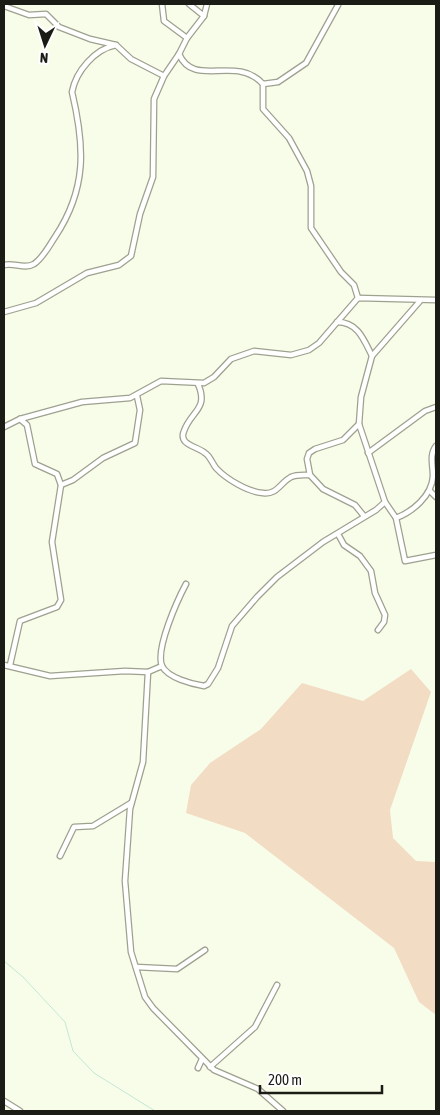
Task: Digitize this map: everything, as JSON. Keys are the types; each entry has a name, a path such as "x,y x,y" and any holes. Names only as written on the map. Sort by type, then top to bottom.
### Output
{"street":[{"path":"162,4 166,24 187,38"},
{"path":"189,4 204,16"},
{"path":"4,312 36,303 87,273 119,265 131,256 140,214 153,177 153,105 164,76 187,38 204,16 207,4"},
{"path":"179,54 188,68 209,71 246,71 263,84 278,82 306,63 338,5"},
{"path":"4,6 29,15 46,14 59,27 90,40 116,45 136,62 164,76"},
{"path":"4,265 28,267 34,264 46,252 71,212 79,177 81,156 80,131 72,92 73,86 85,66 98,52 116,45"},
{"path":"263,84 263,109 289,138 310,178 311,228 341,272 354,285 358,298"},
{"path":"358,298 436,300"},
{"path":"4,427 20,419 82,402 121,400 136,396 161,381 175,380 198,384 209,381 222,366 240,355 266,351 291,355 309,350 358,298"},
{"path":"420,301 372,356 361,398 359,424 385,502 396,518 405,561 436,555"},
{"path":"337,322 348,323 358,330 372,356"},
{"path":"198,384 202,394 202,404 184,432 183,439 186,444 206,454 218,470 245,487 262,493 276,491 293,476 310,475"},
{"path":"61,485 73,480 103,458 135,443 140,410 136,396"},
{"path":"368,453 425,411 436,407"},
{"path":"10,665 20,622 60,604 61,600 52,542 61,485 57,474 35,464 27,425 20,419"},
{"path":"359,424 343,440 309,453 307,459 310,475 323,489 355,505 364,516"},
{"path":"396,518 408,514 430,490 433,475 432,454 436,446"},
{"path":"430,490 436,497"},
{"path":"186,584 174,607 166,632 161,659 162,666 178,678 197,684 208,684 218,668 236,619 277,577 385,502"},
{"path":"338,534 344,546 360,556 371,571 375,593 385,615 384,622 378,630"},
{"path":"4,665 50,676 125,671 148,672 162,666"},
{"path":"148,672 143,762 131,803 125,881 130,947 136,967 148,1002 208,1065 258,1089 283,1111"},
{"path":"60,856 74,827 93,826 131,803"},
{"path":"136,967 177,969 205,950"},
{"path":"202,1059 198,1068 208,1065 255,1027 277,985"},
{"path":"4,1101 20,1111"}],"shaded area":[{"path":"411,669 431,692 390,810 393,838 416,861 436,862 436,1015 419,1002 394,948 245,833 186,813 191,785 210,763 261,729 302,683 363,701"}],"waterway":[{"path":"4,961 23,977 65,1022 73,1051 94,1073 155,1111"}]}
